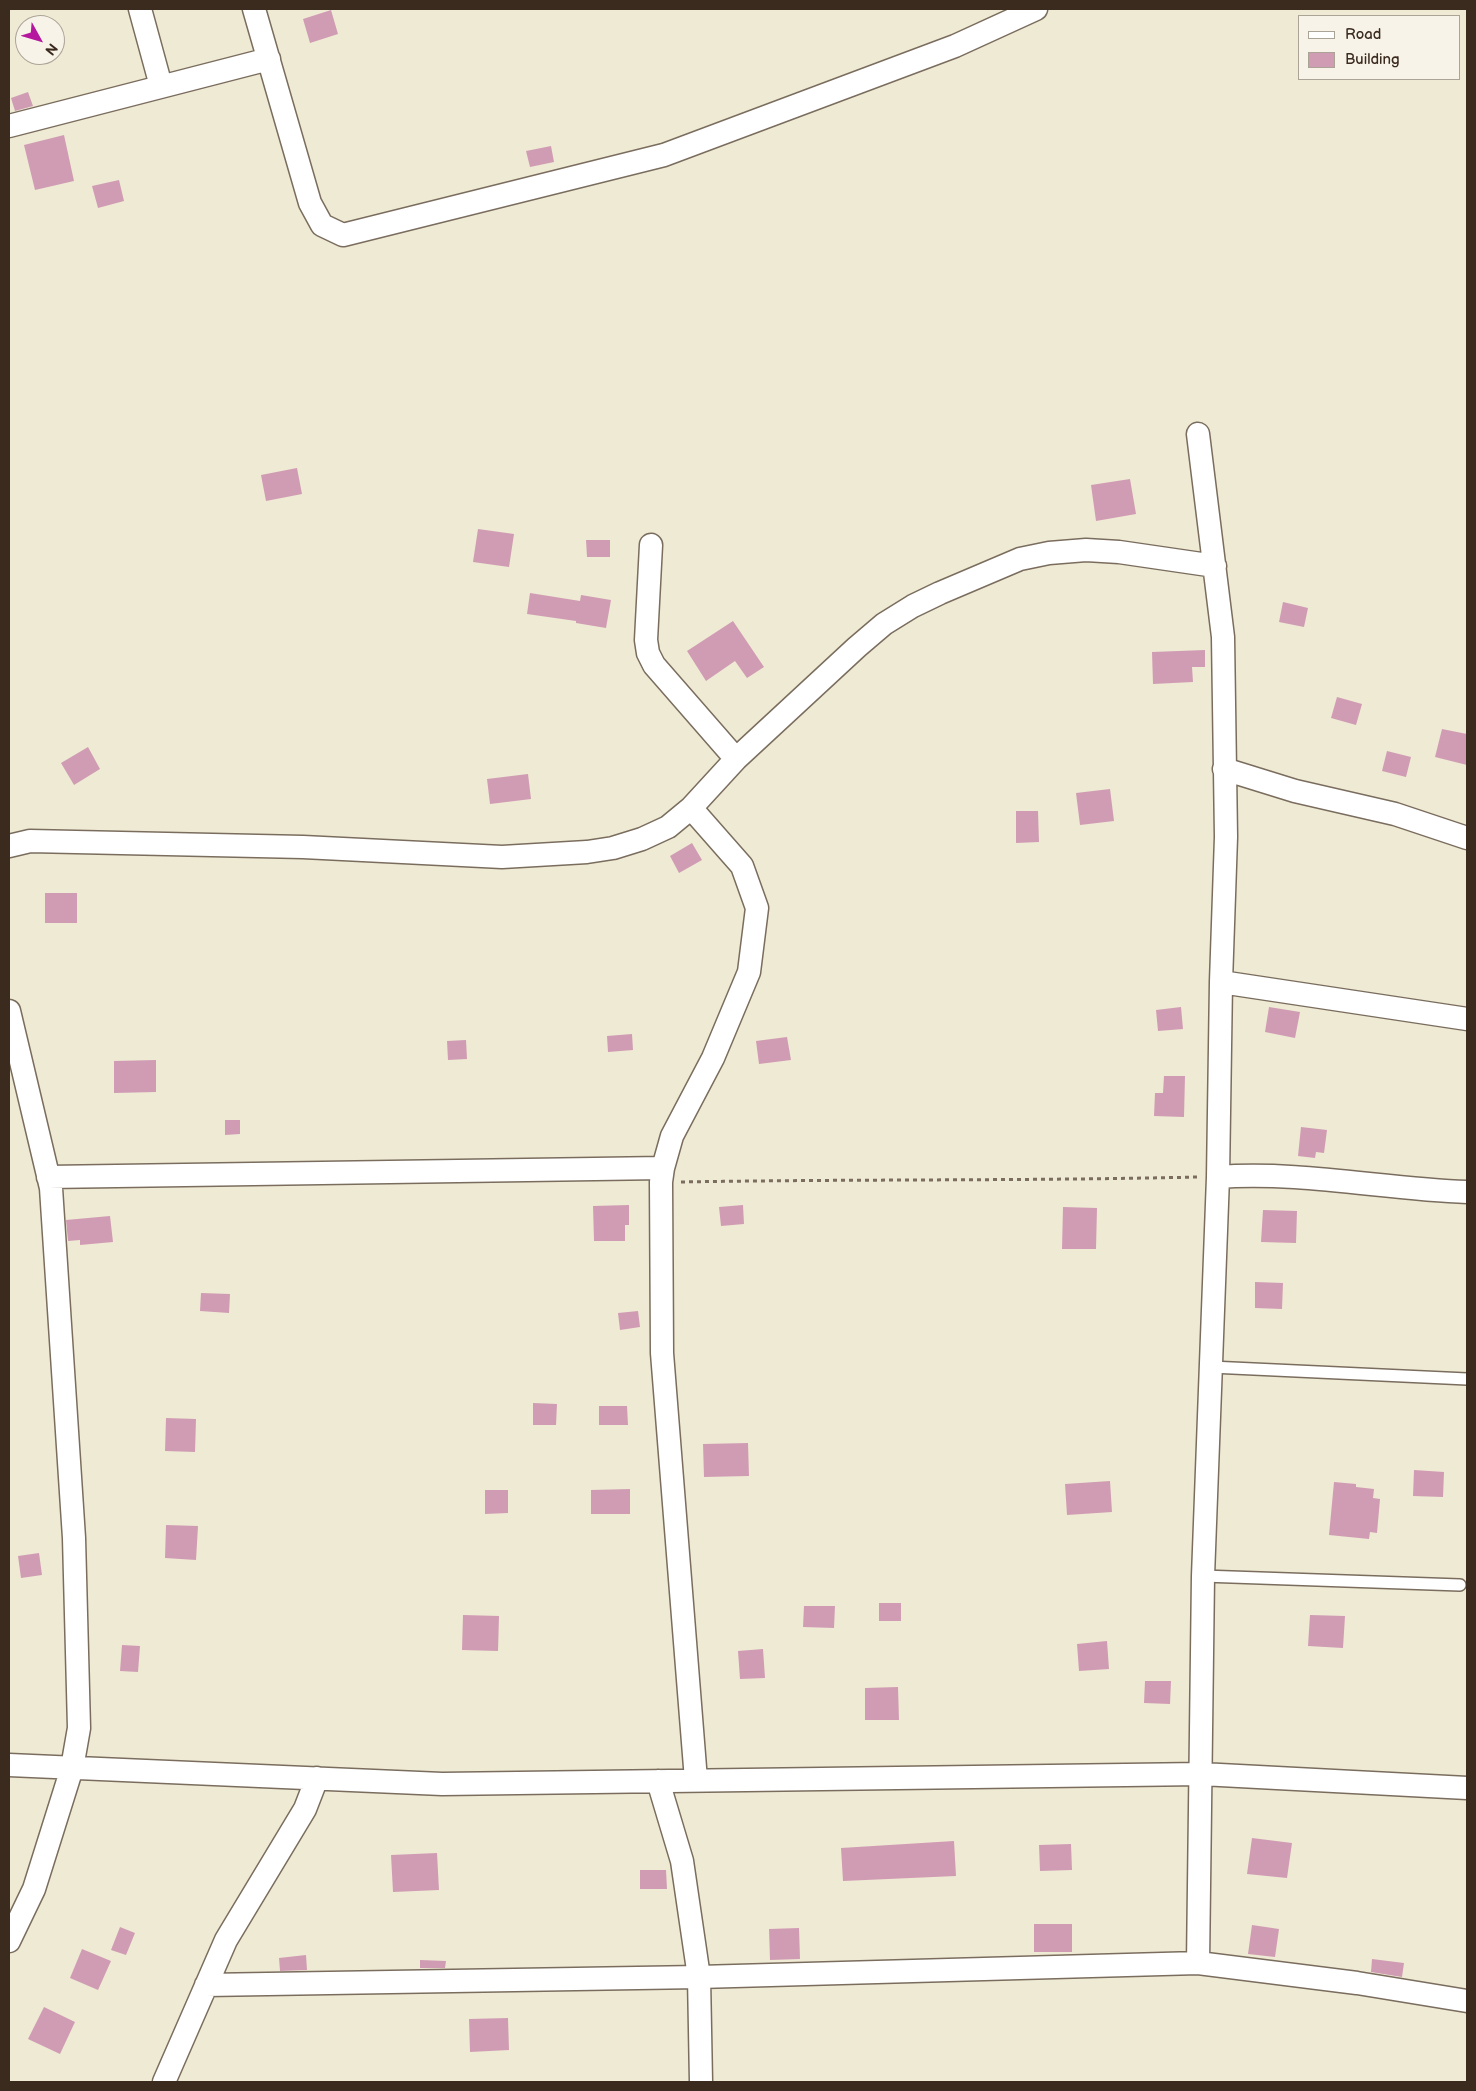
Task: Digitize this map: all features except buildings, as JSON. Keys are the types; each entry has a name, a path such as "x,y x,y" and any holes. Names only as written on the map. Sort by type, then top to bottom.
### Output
{"street":[{"path":"140,9 161,86"},
{"path":"254,9 310,203 322,225 342,235 664,155 955,46 1036,9"},
{"path":"9,126 269,59"},
{"path":"1198,434 1224,637 1226,837 1221,982 1218,1177 1203,1576 1202,1774 1198,1963"},
{"path":"651,545 646,640 648,653 654,665 736,759"},
{"path":"9,846 30,841 303,847 502,857 587,852 613,848 642,839 668,827 691,808 736,759 857,647 884,624 913,606 940,593 1020,559 1049,553 1086,550 1119,552 1215,566"},
{"path":"1224,769 1295,791 1395,814 1467,838"},
{"path":"691,808 742,866 757,908 749,972 714,1058 672,1136 662,1175 662,1353 696,1780"},
{"path":"1221,982 1467,1019"},
{"path":"9,1011 52,1198 74,1538 79,1728 72,1768 34,1889 9,1941"},
{"path":"48,1177 662,1175"},
{"path":"1218,1177 1249,1175 1284,1176 1354,1184 1467,1192"},
{"path":"9,1765 442,1784 1202,1774 1467,1788"},
{"path":"164,2082 226,1940 305,1809 317,1778"},
{"path":"658,1781 682,1861 699,1977 701,2082"},
{"path":"206,1985 699,1977 1198,1963 1357,1983 1467,2001"}],"lane":[{"path":"1211,1367 1467,1379"},
{"path":"1203,1576 1460,1585"}],"path":[{"path":"662,1175 858,1179 1093,1180 1218,1177"}]}
